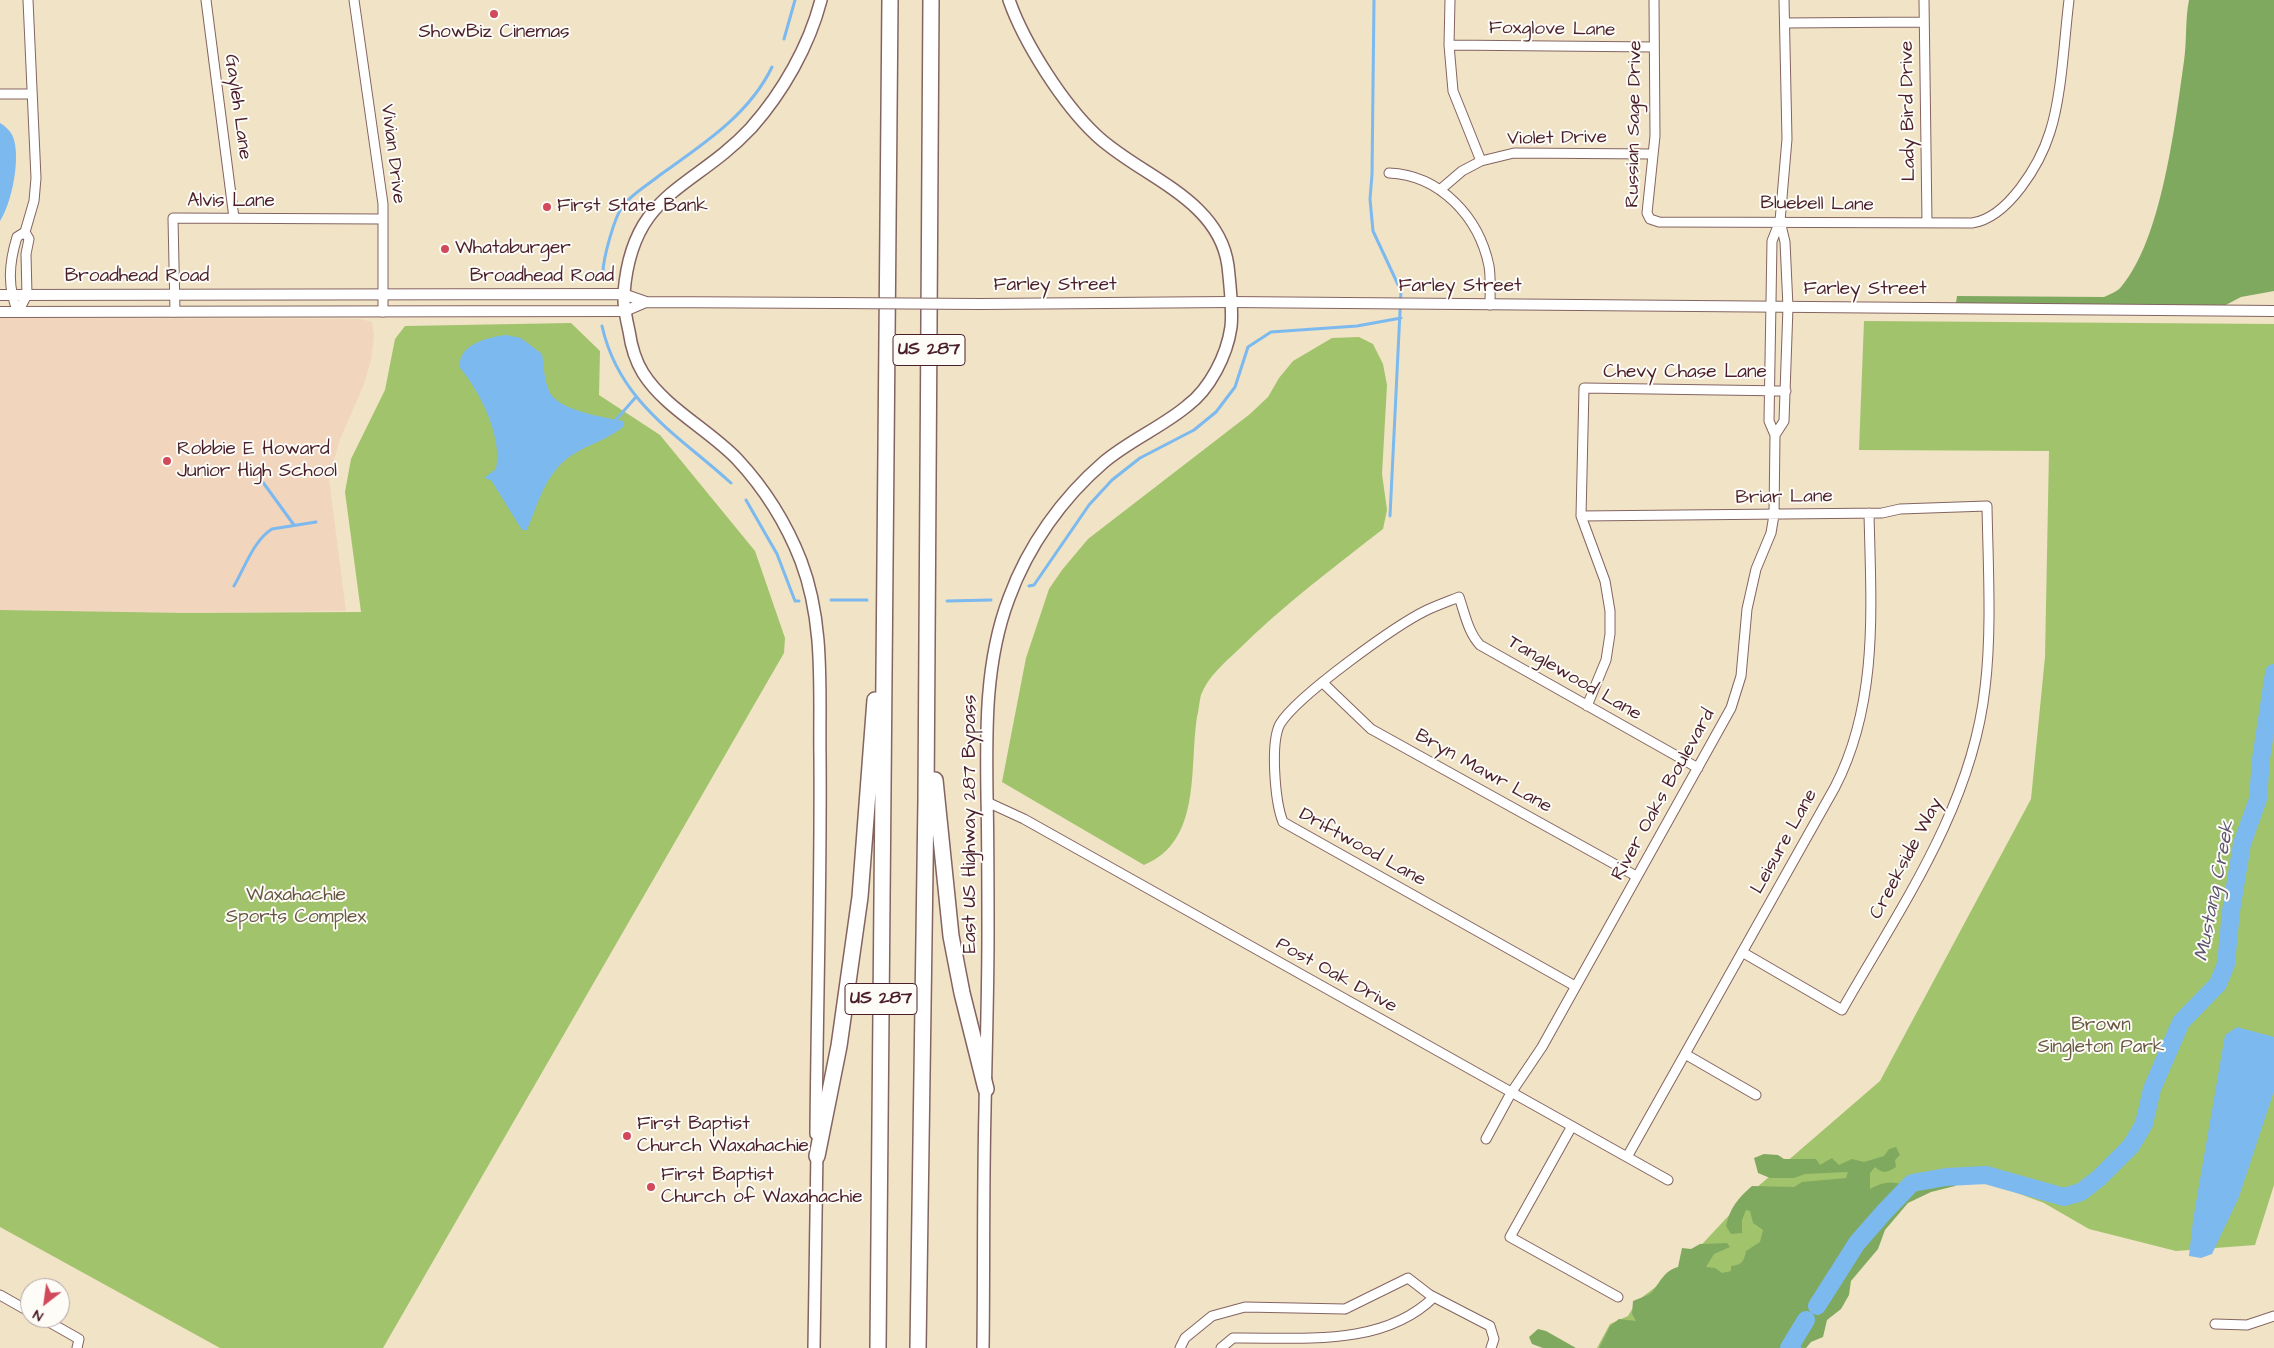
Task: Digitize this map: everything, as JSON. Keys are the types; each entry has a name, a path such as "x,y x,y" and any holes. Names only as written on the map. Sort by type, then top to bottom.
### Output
{"highway":[{"name":"US 287","path":"878,1348 890,0"},
{"name":"US 287","path":"918,1348 926,700 931,0"},
{"path":"817,1156 837,1055 860,897 877,675 885,650"},
{"path":"926,700 951,936 962,993 986,1089"}],"main road":[{"path":"814,1348 820,798 817,622 801,563 770,501 736,458 678,409 644,374 633,352 623,294 634,243 645,221 674,189 735,142 756,121 795,63 821,0"},
{"name":"East US Highway 287 Bypass","path":"983,1348 986,1089 986,748 990,677 996,641 1016,581 1047,526 1064,503 1102,464 1138,437 1185,408 1199,396 1212,377 1227,344 1231,325 1227,263 1211,224 1192,204 1134,165 1093,133 1048,77 1009,0"}],"street":[{"path":"24,232 29,239 26,254 26,295 18,312 5,295 17,237 24,232 34,201 36,178 28,0"},
{"name":"Gayleh Lane","path":"206,0 234,218"},
{"name":"Vivian Drive","path":"354,0 383,204 382,312"},
{"path":"1450,0 1449,45 1453,91 1481,161"},
{"name":"Russian Sage Drive","path":"1650,220 1648,213 1655,136 1654,0"},
{"name":"River Oaks Boulevard","path":"1775,435 1784,421 1788,307 1785,242 1780,220 1786,139 1784,0"},
{"name":"Lady Bird Drive","path":"1924,0 1927,222"},
{"name":"Bluebell Lane","path":"1650,220 1659,222 1780,220 1984,221 2000,211 2017,193 2044,147 2051,131 2069,0"},
{"path":"1785,23 1924,22"},
{"name":"Foxglove Lane","path":"1449,45 1654,47"},
{"path":"0,94 31,94"},
{"name":"Violet Drive","path":"1441,189 1462,171 1481,161 1514,153 1653,154"},
{"path":"1389,173 1418,178 1441,189 1473,224 1482,243 1489,266 1490,305"},
{"name":"Alvis Lane","path":"175,312 173,218 383,219"},
{"name":"River Oaks Boulevard","path":"1486,1139 1511,1093 1542,1047 1698,768 1731,708 1738,688 1747,609 1756,569 1771,533 1774,514 1775,435 1770,421 1769,389 1772,240 1780,220"},
{"name":"Broadhead Road","path":"5,295 623,294 646,302"},
{"name":"Broadhead Road","path":"0,312 625,311 646,302"},
{"name":"Farley Street","path":"646,302 980,304 1230,302 2274,311"},
{"name":"Chevy Chase Lane","path":"1581,516 1584,388 1769,389 1786,391"},
{"name":"Briar Lane","path":"1581,516 1869,513 1924,507 1987,506"},
{"name":"Creekside Way","path":"1742,952 1842,1010 1945,828 1965,778 1986,687 1987,506"},
{"name":"Leisure Lane","path":"1627,1157 1835,787 1854,746 1867,689 1870,658 1869,513"},
{"path":"1581,516 1605,581 1610,611 1610,634 1606,660 1587,706"},
{"name":"Tanglewood Lane","path":"1459,597 1469,627 1480,645 1698,768"},
{"name":"Driftwood Lane","path":"1459,597 1426,610 1360,653 1294,708 1277,732 1275,794 1283,822 1575,986"},
{"name":"Bryn Mawr Lane","path":"1323,684 1371,729 1636,876"},
{"name":"Post Oak Drive","path":"987,802 1024,819 1668,1180"},
{"path":"1685,1054 1756,1095"},
{"path":"1572,1126 1510,1237 1618,1297"},
{"path":"1180,1348 1185,1338 1212,1316 1245,1307 1345,1308 1408,1278 1434,1297 1490,1326 1494,1339 1492,1348"},
{"path":"0,1295 20,1306"},
{"path":"1221,1348 1233,1338 1355,1336 1390,1326 1420,1311 1434,1297"},
{"path":"2215,1324 2247,1325 2274,1316"},
{"path":"56,1328 78,1343"}],"shaded area":[{"name":"Robbie E Howard Junior High School","path":"0,318 360,319 372,322 374,335 371,360 364,384 339,442 329,479 346,611 188,613 0,610"}],"green space":[{"path":"2189,0 2274,0 2274,291 2241,297 2222,307 1961,305 1956,303 1957,296 2104,297 2121,287 2135,266 2157,211 2176,116 2184,61"},
{"name":"Brown Singleton Park","path":"1864,321 2274,324 2274,1185 2255,1245 2176,1251 2089,1229 2044,1203 1953,1169 1906,1181 1857,1236 1774,1348 1597,1348 1610,1324 1628,1316 1637,1301 1677,1271 1748,1195 1880,1081 2031,799 2045,657 2049,451 1859,450"},
{"name":"Waxahachie Sports Complex","path":"571,323 600,351 599,395 660,435 755,551 785,638 784,653 383,1348 220,1348 0,1227 0,610 188,613 361,612 345,492 351,459 385,390 395,339 405,326"},
{"path":"1359,337 1373,344 1383,364 1387,385 1382,474 1387,510 1383,529 1272,618 1221,666 1208,682 1201,695 1197,717 1189,802 1184,821 1176,839 1163,854 1144,865 1002,782 1026,658 1049,589 1062,570 1088,539 1250,414 1268,397 1279,378 1293,361 1332,338"},
{"path":"1896,1147 1900,1155 1895,1160 1896,1167 1885,1172 1875,1167 1870,1173 1870,1189 1887,1183 1905,1186 1945,1174 1959,1174 1960,1181 1955,1186 1931,1192 1908,1203 1885,1230 1878,1249 1851,1281 1849,1295 1841,1309 1827,1320 1823,1337 1811,1342 1806,1348 1599,1348 1610,1326 1619,1319 1636,1321 1632,1314 1633,1301 1652,1292 1666,1274 1678,1267 1682,1248 1691,1249 1700,1244 1727,1243 1730,1247 1714,1254 1706,1267 1715,1268 1722,1273 1731,1271 1731,1266 1742,1262 1746,1251 1760,1242 1763,1230 1753,1223 1750,1211 1746,1210 1742,1220 1742,1233 1731,1234 1726,1226 1735,1204 1752,1186 1794,1187 1802,1182 1846,1178 1848,1172 1805,1174 1794,1178 1770,1178 1758,1173 1754,1158 1764,1154 1778,1155 1784,1159 1816,1159 1820,1165 1832,1158 1839,1165 1852,1159 1864,1162 1884,1156 1889,1149"},
{"path":"1538,1329 1546,1331 1576,1348 1543,1348 1532,1344 1529,1337"}],"water":[{"path":"0,123 12,135 15,146 16,168 8,203 0,221"},
{"path":"506,335 521,338 542,354 546,384 555,399 573,409 623,421 623,427 572,455 555,470 539,499 527,530 522,530 491,480 484,478 496,469 496,443 493,429 475,389 460,368 460,360 469,348 483,340"},
{"path":"2237,1027 2274,1037 2274,1091 2239,1197 2212,1254 2201,1258 2189,1256 2193,1220 2225,1035"}],"waterway":[{"path":"784,39 795,0"},
{"path":"1374,0 1372,175 1370,199 1373,231 1401,291 1390,516"},
{"path":"603,273 612,229 626,202 723,128 751,100 772,67"},
{"path":"1029,586 1034,585 1089,505 1112,480 1140,458 1194,430 1216,412 1235,387 1248,347 1271,332 1357,326 1401,318"},
{"path":"602,326 610,353 622,376 636,396 671,432 731,483"},
{"path":"615,421 635,398"},
{"path":"254,470 294,525"},
{"path":"746,500 777,554 795,601 799,601"},
{"path":"234,586 250,554 260,540 272,529 316,522"},
{"path":"831,600 867,600"},
{"path":"947,601 991,600"},
{"name":"Mustang Creek","path":"1817,1306 1857,1243 1912,1183 1946,1177 1986,1175 2064,1197 2081,1192 2099,1178 2131,1146 2144,1124 2152,1089 2181,1022 2218,984 2226,964 2231,911 2242,844 2258,799 2261,759 2274,673"},
{"name":"Mustang Creek","path":"1789,1348 1806,1320"},
{"path":"1794,1340 1800,1348"}],"place":[{"name":"ShowBiz Cinemas","path":"494,14"},
{"name":"First State Bank","path":"547,207"},
{"name":"Whataburger","path":"445,249"},
{"name":"Robbie E Howard Junior High School","path":"167,461"},
{"name":"First Baptist Church Waxahachie","path":"627,1136"},
{"name":"First Baptist Church of Waxahachie","path":"651,1187"}]}
